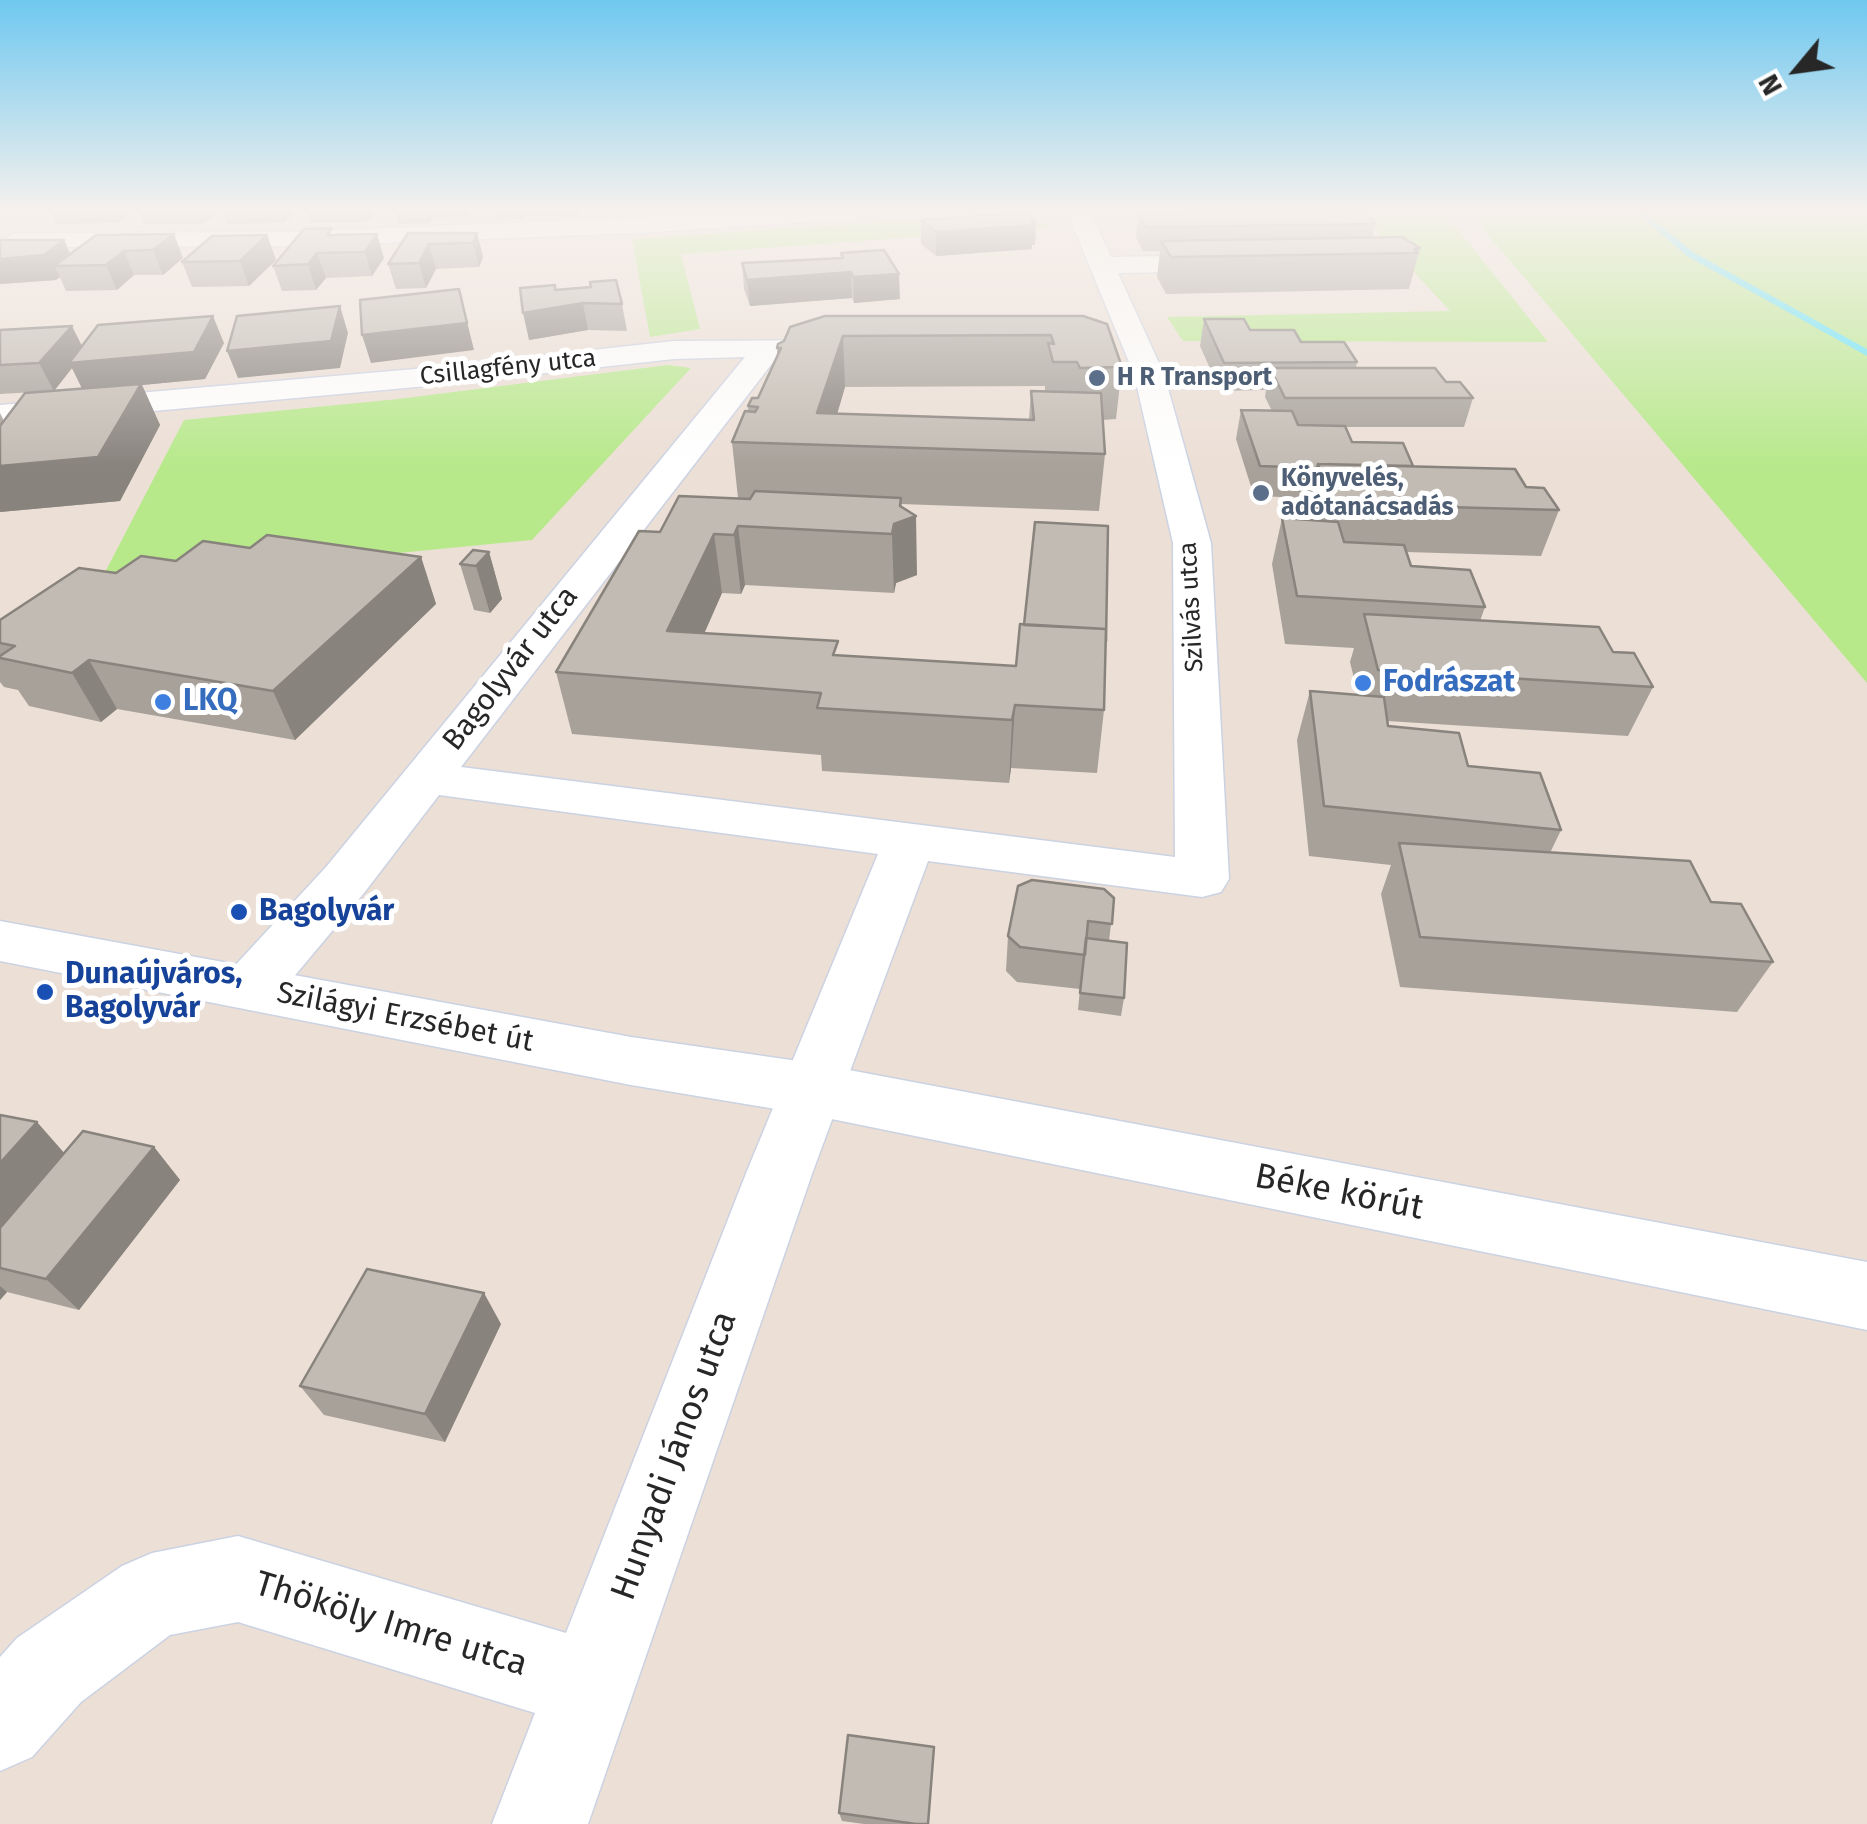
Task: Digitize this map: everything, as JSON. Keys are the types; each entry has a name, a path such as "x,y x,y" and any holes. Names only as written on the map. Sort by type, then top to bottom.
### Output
{"street":[{"name":"Szilvás utca","path":"909,841 1202,878 1192,543 1118,343 1109,297"},
{"name":"Csillagfény utca","path":"0,414 345,385 674,350 885,346"},
{"name":"Bagolyvár utca","path":"250,988 345,880 769,347"},
{"path":"427,778 909,841"},
{"name":"Hunyadi János utca","path":"540,1824 812,1089 909,841"},
{"name":"Szilágyi Erzsébet út","path":"0,941 631,1061 812,1089"},
{"name":"Béke körút","path":"812,1089 1867,1296"},
{"name":"Thököly Imre utca","path":"0,1725 50,1670 152,1596 238,1579 590,1685"}],"green space":[{"path":"643,297 692,297 700,329 650,337"},
{"path":"1437,297 1512,297 1548,342 1183,341 1167,317 1450,311"},
{"path":"1541,297 1867,297 1867,683"},
{"path":"668,365 691,368 532,540 100,582 184,420 398,399"}],"building":[{"path":"461,297 467,323 362,335 360,300"},
{"path":"521,297 620,297 622,304 583,303 523,313"},
{"path":"340,306 331,341 227,351 237,316"},
{"path":"213,316 194,352 69,363 98,325"},
{"path":"825,316 1083,316 1107,324 1122,367 1080,368 1077,362 1053,362 1048,343 1054,344 1051,335 843,336 817,413 1034,420 1031,391 1101,393 1105,454 732,442 745,411 755,412 758,407 748,406 752,398 758,398 781,348 777,348 778,344 784,341 790,327"},
{"path":"1204,319 1244,319 1250,330 1294,330 1301,342 1344,342 1357,362 1224,363"},
{"path":"72,326 39,363 0,365 0,330"},
{"path":"1270,368 1435,368 1446,382 1460,382 1473,398 1285,398"},
{"path":"141,384 98,457 0,466 0,426 25,393"},
{"path":"1241,410 1292,411 1298,425 1345,426 1352,442 1403,443 1413,466 1260,466"},
{"path":"1318,464 1515,469 1526,487 1544,488 1559,510 1332,504"},
{"path":"755,491 901,498 900,506 916,516 894,524 892,534 738,526 734,535 714,534 667,631 838,641 833,655 1016,666 1020,624 1106,629 1104,710 1015,705 1012,720 817,708 821,693 556,672 639,531 660,532 679,496 750,499"},
{"path":"1282,518 1338,522 1344,542 1404,545 1411,566 1470,570 1485,607 1297,596"},
{"path":"1035,522 1108,526 1106,641 1106,629 1024,625"},
{"path":"267,535 421,557 273,691 89,660 72,673 0,658 15,646 0,643 0,620 79,568 116,573 141,556 176,561 203,541 250,548"},
{"path":"473,550 489,552 476,566 460,564"},
{"path":"1364,614 1599,627 1613,652 1634,653 1653,687 1378,670"},
{"path":"1310,691 1384,697 1388,726 1459,733 1468,766 1540,773 1561,830 1324,806"},
{"path":"1399,843 1690,861 1711,902 1741,904 1773,962 1420,937"},
{"path":"1032,880 1104,889 1114,898 1112,924 1088,921 1085,955 1020,947 1008,936 1018,886"},
{"path":"1086,938 1127,943 1124,998 1080,993"},
{"path":"0,1115 37,1122 0,1163"},
{"path":"83,1131 154,1147 46,1279 0,1268 0,1228"},
{"path":"367,1269 484,1293 425,1414 300,1386"},
{"path":"848,1735 934,1747 928,1824 839,1813"}],"waterway":[{"path":"1767,297 1867,353"}],"place":[{"name":"H R Transport","path":"1097,378"},
{"name":"Könyvelés, adótanácsadás","path":"1261,493"},
{"name":"Fodrászat","path":"1363,683"},
{"name":"LKQ","path":"163,702"},
{"name":"Bagolyvár","path":"239,912"},
{"name":"Dunaújváros, Bagolyvár","path":"45,992"}]}
